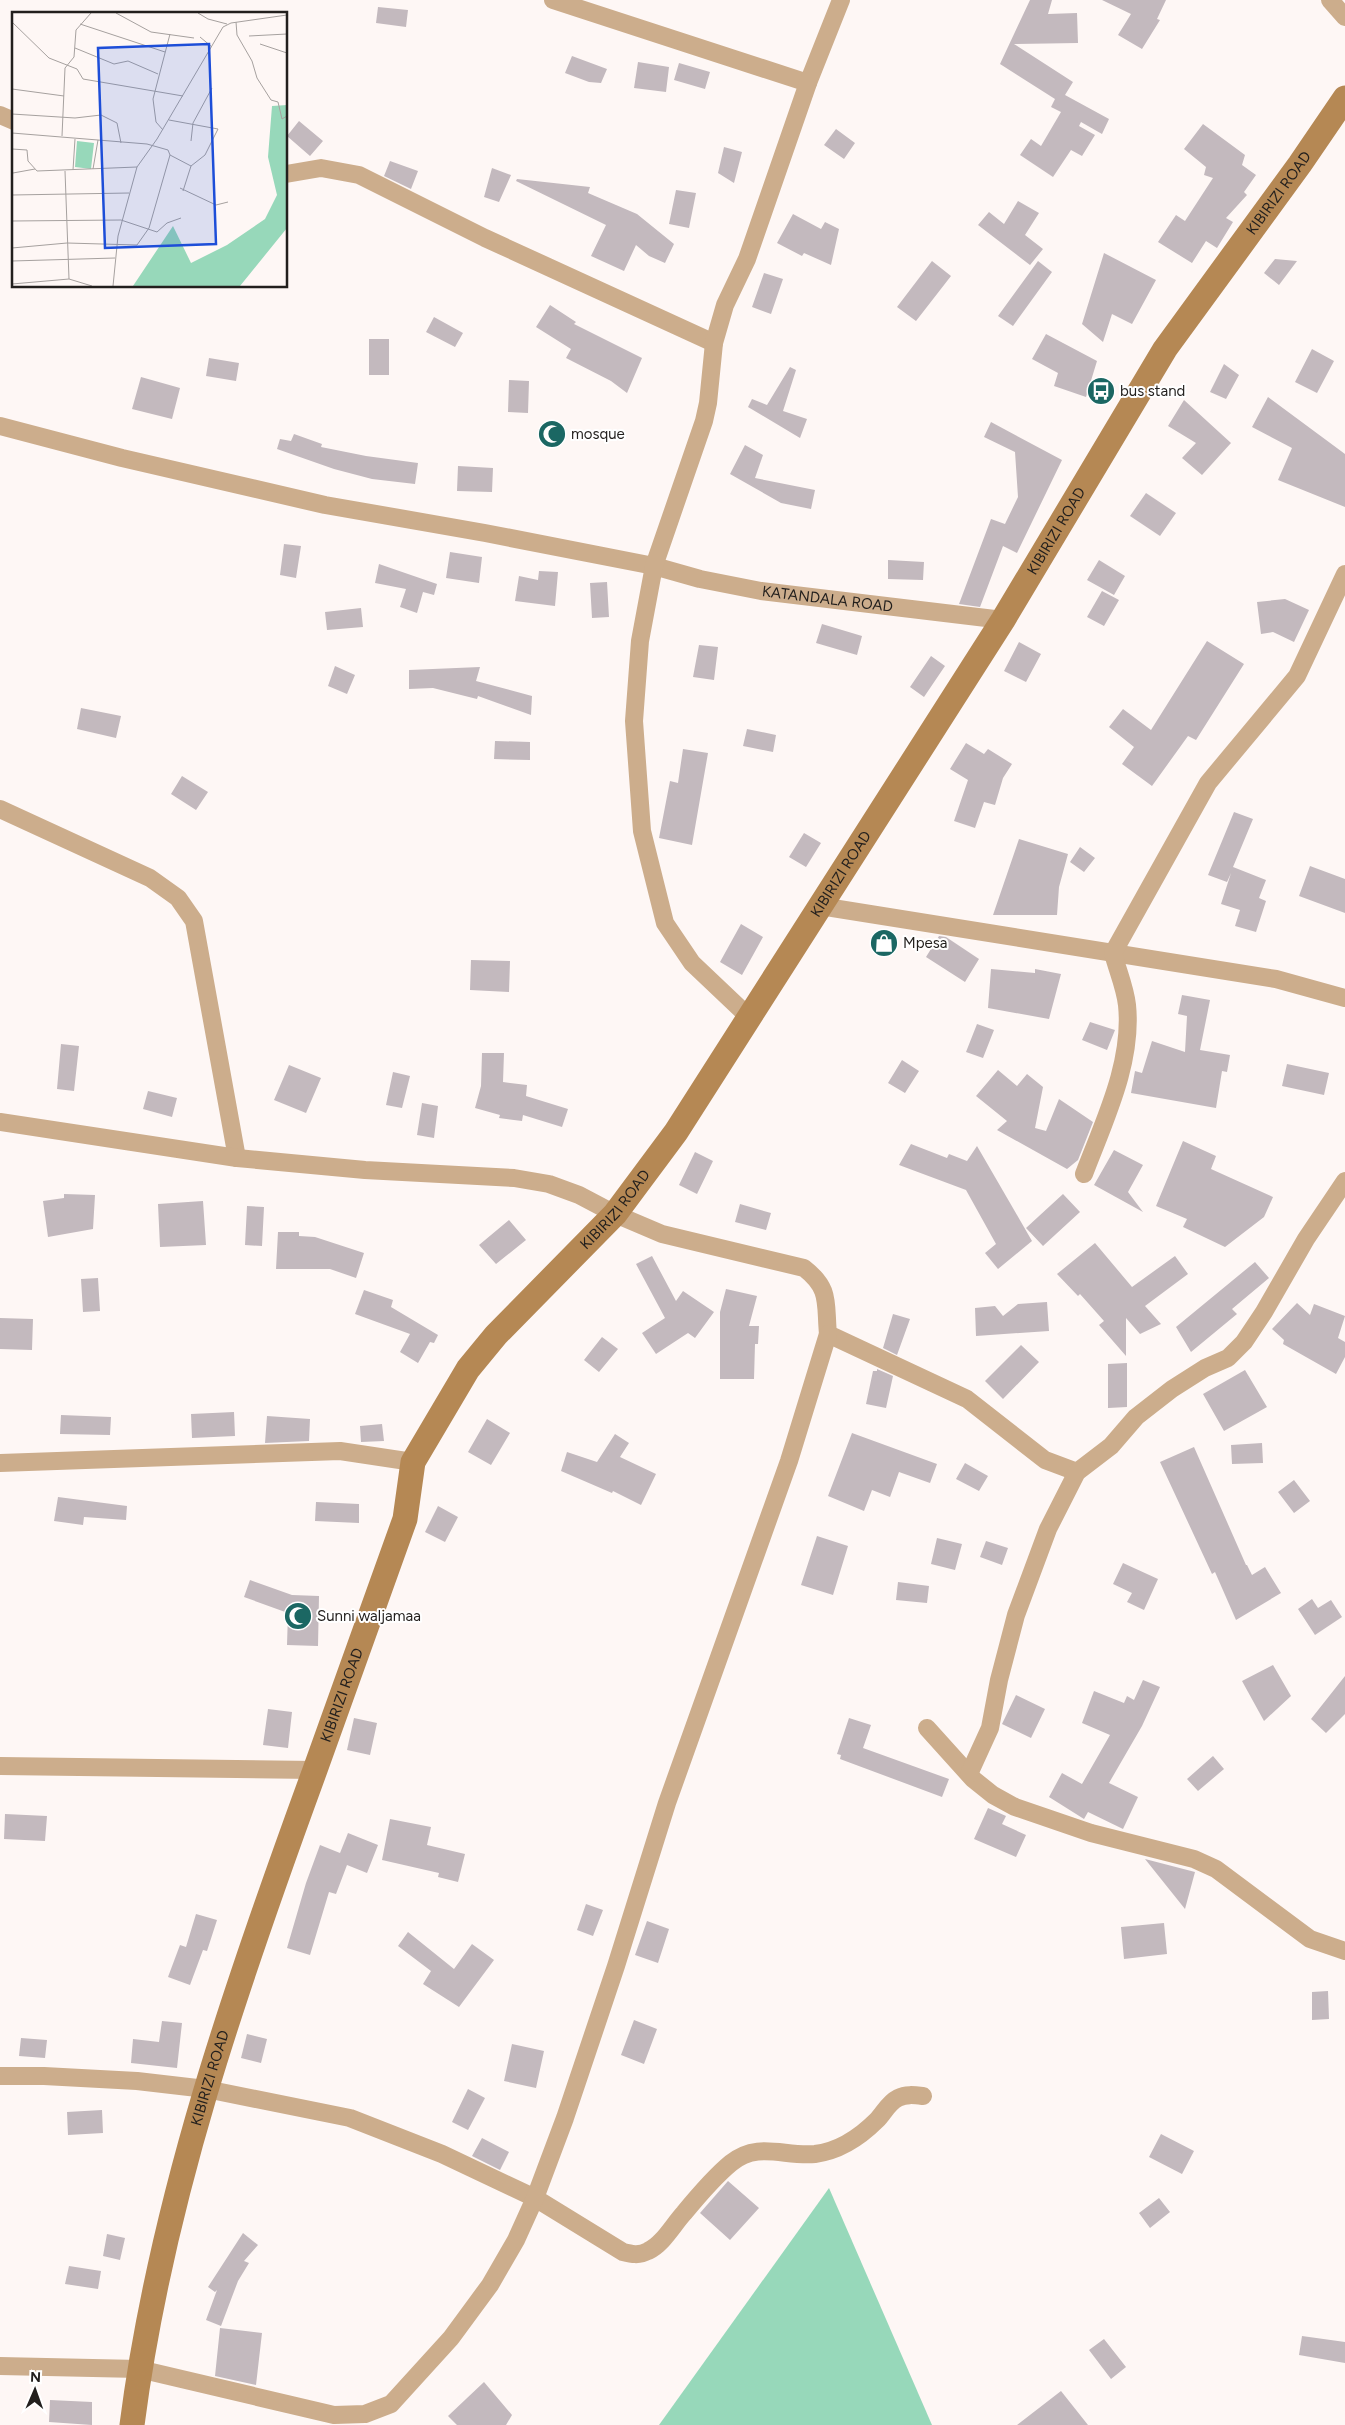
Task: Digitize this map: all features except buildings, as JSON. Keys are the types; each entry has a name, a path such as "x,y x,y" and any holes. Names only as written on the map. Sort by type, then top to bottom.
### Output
{"street":[{"path":"553,0 808,83"},
{"path":"750,1018 692,963 665,923 642,831 634,721 640,641 654,566 704,421 708,403 714,342 725,305 747,259 808,83 841,0"},
{"path":"1330,0 1345,17"},
{"name":"KIBIRIZI ROAD","path":"132,2425 139,2369 156,2284 206,2089 246,1962 405,1519 413,1462 478,1354 614,1214 676,1132 1003,620 1165,349 1300,164 1345,98"},
{"path":"0,115 12,120"},
{"path":"288,174 321,168 359,175 485,238 714,342"},
{"name":"KATANDALA ROAD","path":"0,426 132,460 325,505 485,533 654,566 700,580 761,591 1003,620"},
{"path":"1084,1174 1115,1093 1126,1046 1127,1004 1113,953 1208,784 1297,676 1345,574"},
{"path":"0,809 150,878 178,898 194,921 237,1158"},
{"path":"820,906 1276,980 1345,998"},
{"path":"0,1122 237,1158 365,1170 514,1178 550,1184 662,1234 804,1268 817,1278 824,1289 828,1334 789,1461 667,1802 616,1966 565,2118 535,2198 516,2240 490,2285 451,2338 391,2404 366,2414 334,2415 139,2369 0,2366"},
{"path":"969,1774 990,1728 999,1680 1016,1614 1048,1529 1077,1472 1111,1446 1136,1417 1172,1389 1205,1368 1228,1358 1244,1342 1264,1312 1306,1239 1345,1181"},
{"path":"828,1334 967,1398 1045,1460 1077,1472"},
{"path":"0,1462 340,1451 413,1462"},
{"path":"927,1728 969,1774 993,1795 1015,1807 1050,1820 1194,1859 1216,1869 1310,1940 1345,1952"},
{"path":"0,1766 315,1770"},
{"path":"0,2076 128,2081 206,2089 350,2118 442,2154 535,2198 623,2252 635,2255 648,2251 663,2239 684,2212 732,2163 752,2151 771,2150 795,2154 815,2154 835,2148 856,2138 898,2098 908,2095 923,2096"}],"green space":[{"path":"829,2188 932,2425 659,2425"}],"place":[{"name":"bus stand","path":"1101,391"},
{"name":"mosque","path":"552,434"},
{"name":"Mpesa","path":"884,943"},
{"name":"Sunni waljamaa","path":"298,1616"}]}
